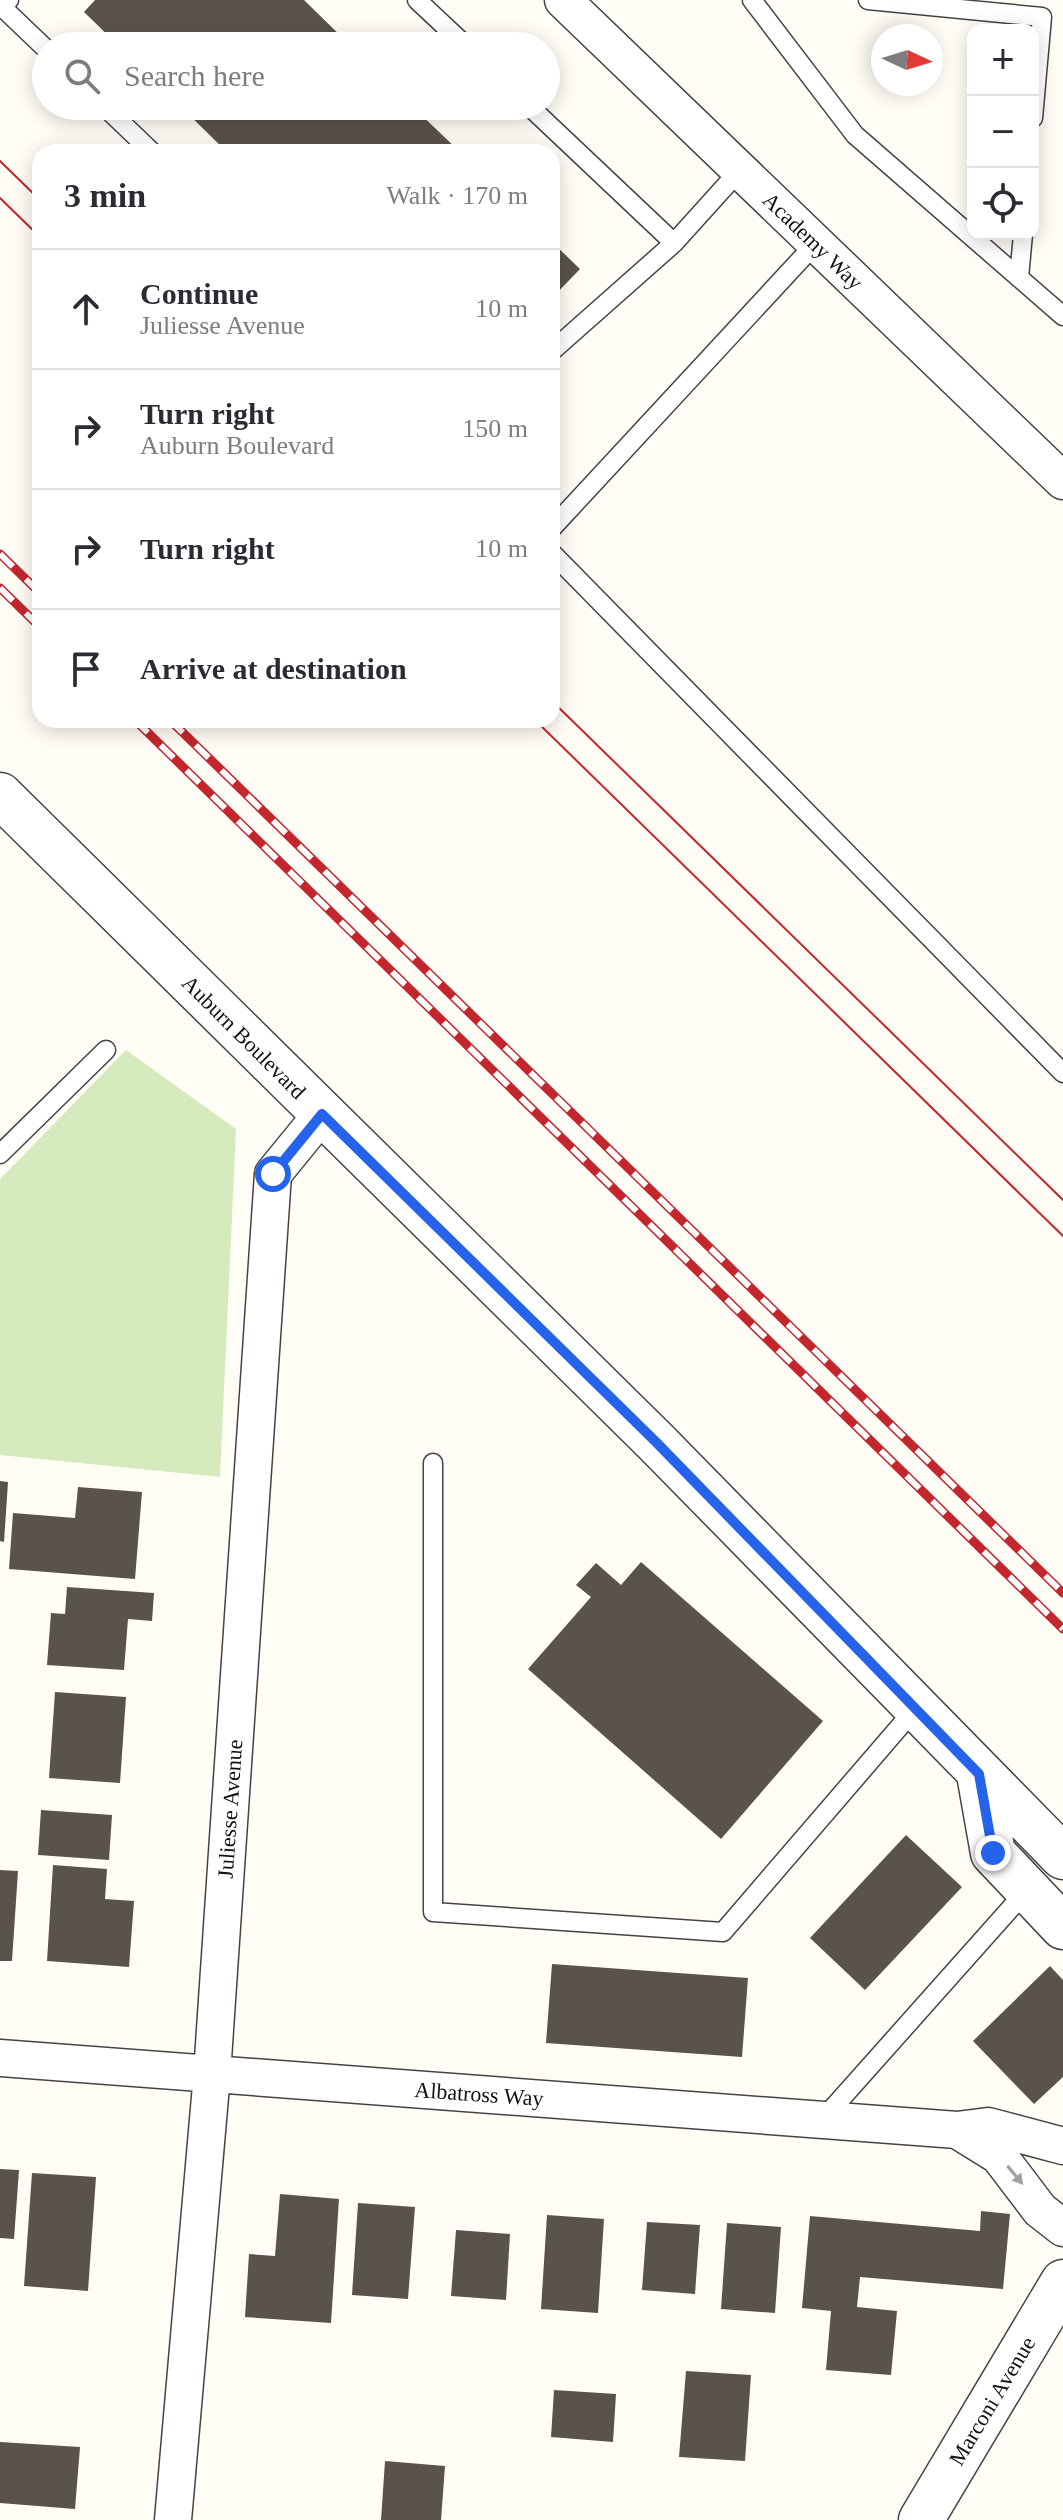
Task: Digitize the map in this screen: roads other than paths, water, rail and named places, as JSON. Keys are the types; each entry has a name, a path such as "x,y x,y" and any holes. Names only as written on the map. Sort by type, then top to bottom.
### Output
{"street":[{"name":"Academy Way","path":"563,0 1063,481"},
{"name":"Auburn Boulevard","path":"0,795 656,1442 914,1710 1063,1857"},
{"name":"Juliesse Avenue","path":"173,2520 212,2074 273,1174 322,1114"},
{"path":"979,1774 993,1853 1063,1927"},
{"name":"Albatross Way","path":"0,2058 957,2130 988,2126 1063,2146"},
{"name":"Albatross Way","path":"957,2130 999,2156 1040,2210 1063,2228"},
{"name":"Marconi Avenue","path":"921,2520 1063,2282"}],"lane":[{"path":"9,0 2,7 32,36"},
{"path":"417,0 451,32"},
{"path":"752,0 855,135 1063,316"},
{"path":"868,0 1042,17 1035,96"},
{"path":"119,120 144,144"},
{"path":"544,120 674,243"},
{"path":"560,344 674,243 739,171"},
{"path":"1019,278 1022,240"},
{"path":"560,519 816,243"},
{"path":"560,561 1063,1073"},
{"path":"0,1154 106,1050"},
{"path":"433,1463 433,1912 723,1932 914,1710"},
{"path":"823,2120 1026,1891"}],"tram line":[{"path":"0,161 32,192"},
{"path":"0,198 32,229"},
{"path":"560,709 1063,1200"},
{"path":"543,728 1063,1236"}],"railway":[{"path":"0,554 32,585"},
{"path":"0,588 32,619"},
{"path":"143,728 1063,1629"},
{"path":"178,728 1063,1593"}]}
